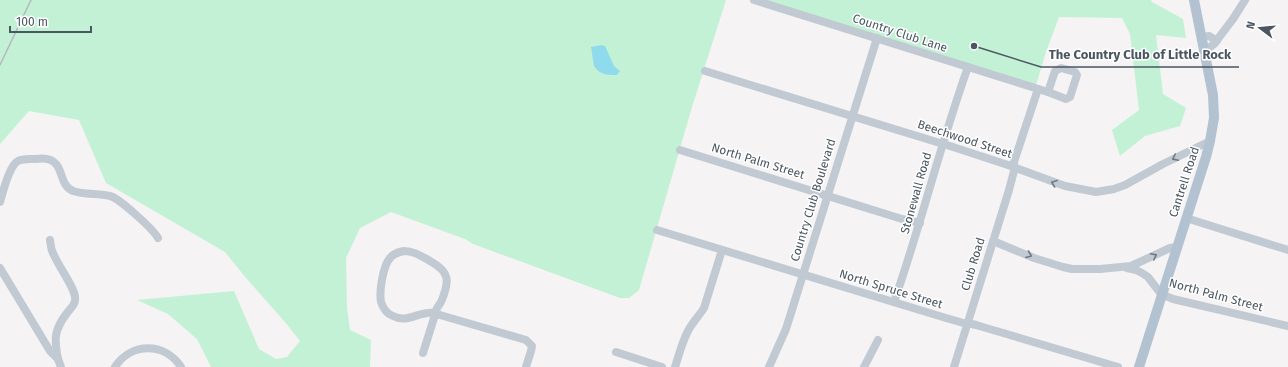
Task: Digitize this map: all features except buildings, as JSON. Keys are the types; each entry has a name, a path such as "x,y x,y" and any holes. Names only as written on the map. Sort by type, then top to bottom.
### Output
{"main road":[{"name":"Cantrell Road","path":"1139,367 1210,140 1214,118 1213,95 1194,0"}],"street":[{"name":"Country Club Lane","path":"754,0 1048,92"},
{"path":"1204,49 1212,46 1217,41 1245,0"},
{"path":"1201,37 1209,36 1217,41"},
{"name":"Country Club Boulevard","path":"769,367 786,329 876,38"},
{"name":"Stonewall Road","path":"894,302 908,263 943,144 968,67"},
{"name":"Beechwood Street","path":"706,71 943,144 1065,186 1091,191 1114,189 1125,185 1210,140"},
{"path":"1014,168 1014,162 1038,89"},
{"name":"North Palm Street","path":"680,150 902,219 920,223"},
{"path":"0,202 11,169 15,163 22,159 48,159 56,164 64,183 70,189 78,192 112,196 150,228 158,238"},
{"name":"Club Road","path":"954,367 1014,168"},
{"path":"1186,218 1288,249"},
{"name":"North Spruce Street","path":"656,230 967,324 976,325 1118,367"},
{"path":"50,240 53,254 76,298 74,304 56,330 55,342 59,363"},
{"path":"993,241 1063,268 1089,269 1131,266 1170,248 1177,247"},
{"path":"675,367 687,333 704,308 722,250"},
{"path":"423,353 435,313 443,297 446,276 438,266 415,252 404,251 394,254 387,263 383,274 380,296 384,308 391,315 398,318 410,318 429,312 435,313 526,340 532,346 526,367"},
{"name":"North Palm Street","path":"1123,267 1142,273 1148,277 1161,294 1173,299 1288,326"},
{"path":"0,268 50,351 59,363"},
{"path":"864,367 878,340"},
{"path":"115,367 125,355 139,349 154,348 173,357 181,367"},
{"path":"616,352 662,367"}],"green space":[{"path":"0,0 726,0 692,107 639,290 629,298 620,298 391,212 360,228 346,258 347,308 350,330 371,340 370,367 211,367 197,339 168,314 137,300 234,291 259,349 276,359 287,357 300,341 225,252 106,183 79,120 29,111 0,144"},
{"path":"761,0 1151,0 1152,2 1183,19 1186,38 1156,35 1163,94 1186,108 1180,126 1145,136 1120,156 1112,130 1139,110 1130,34 1122,18 1059,17 1036,85"}],"water":[{"path":"602,45 605,46 614,66 620,71 617,75 604,74 594,66 591,47"}],"railway":[{"path":"0,65 31,0"}],"place":[{"name":"The Country Club of Little Rock","path":"974,46"}]}
